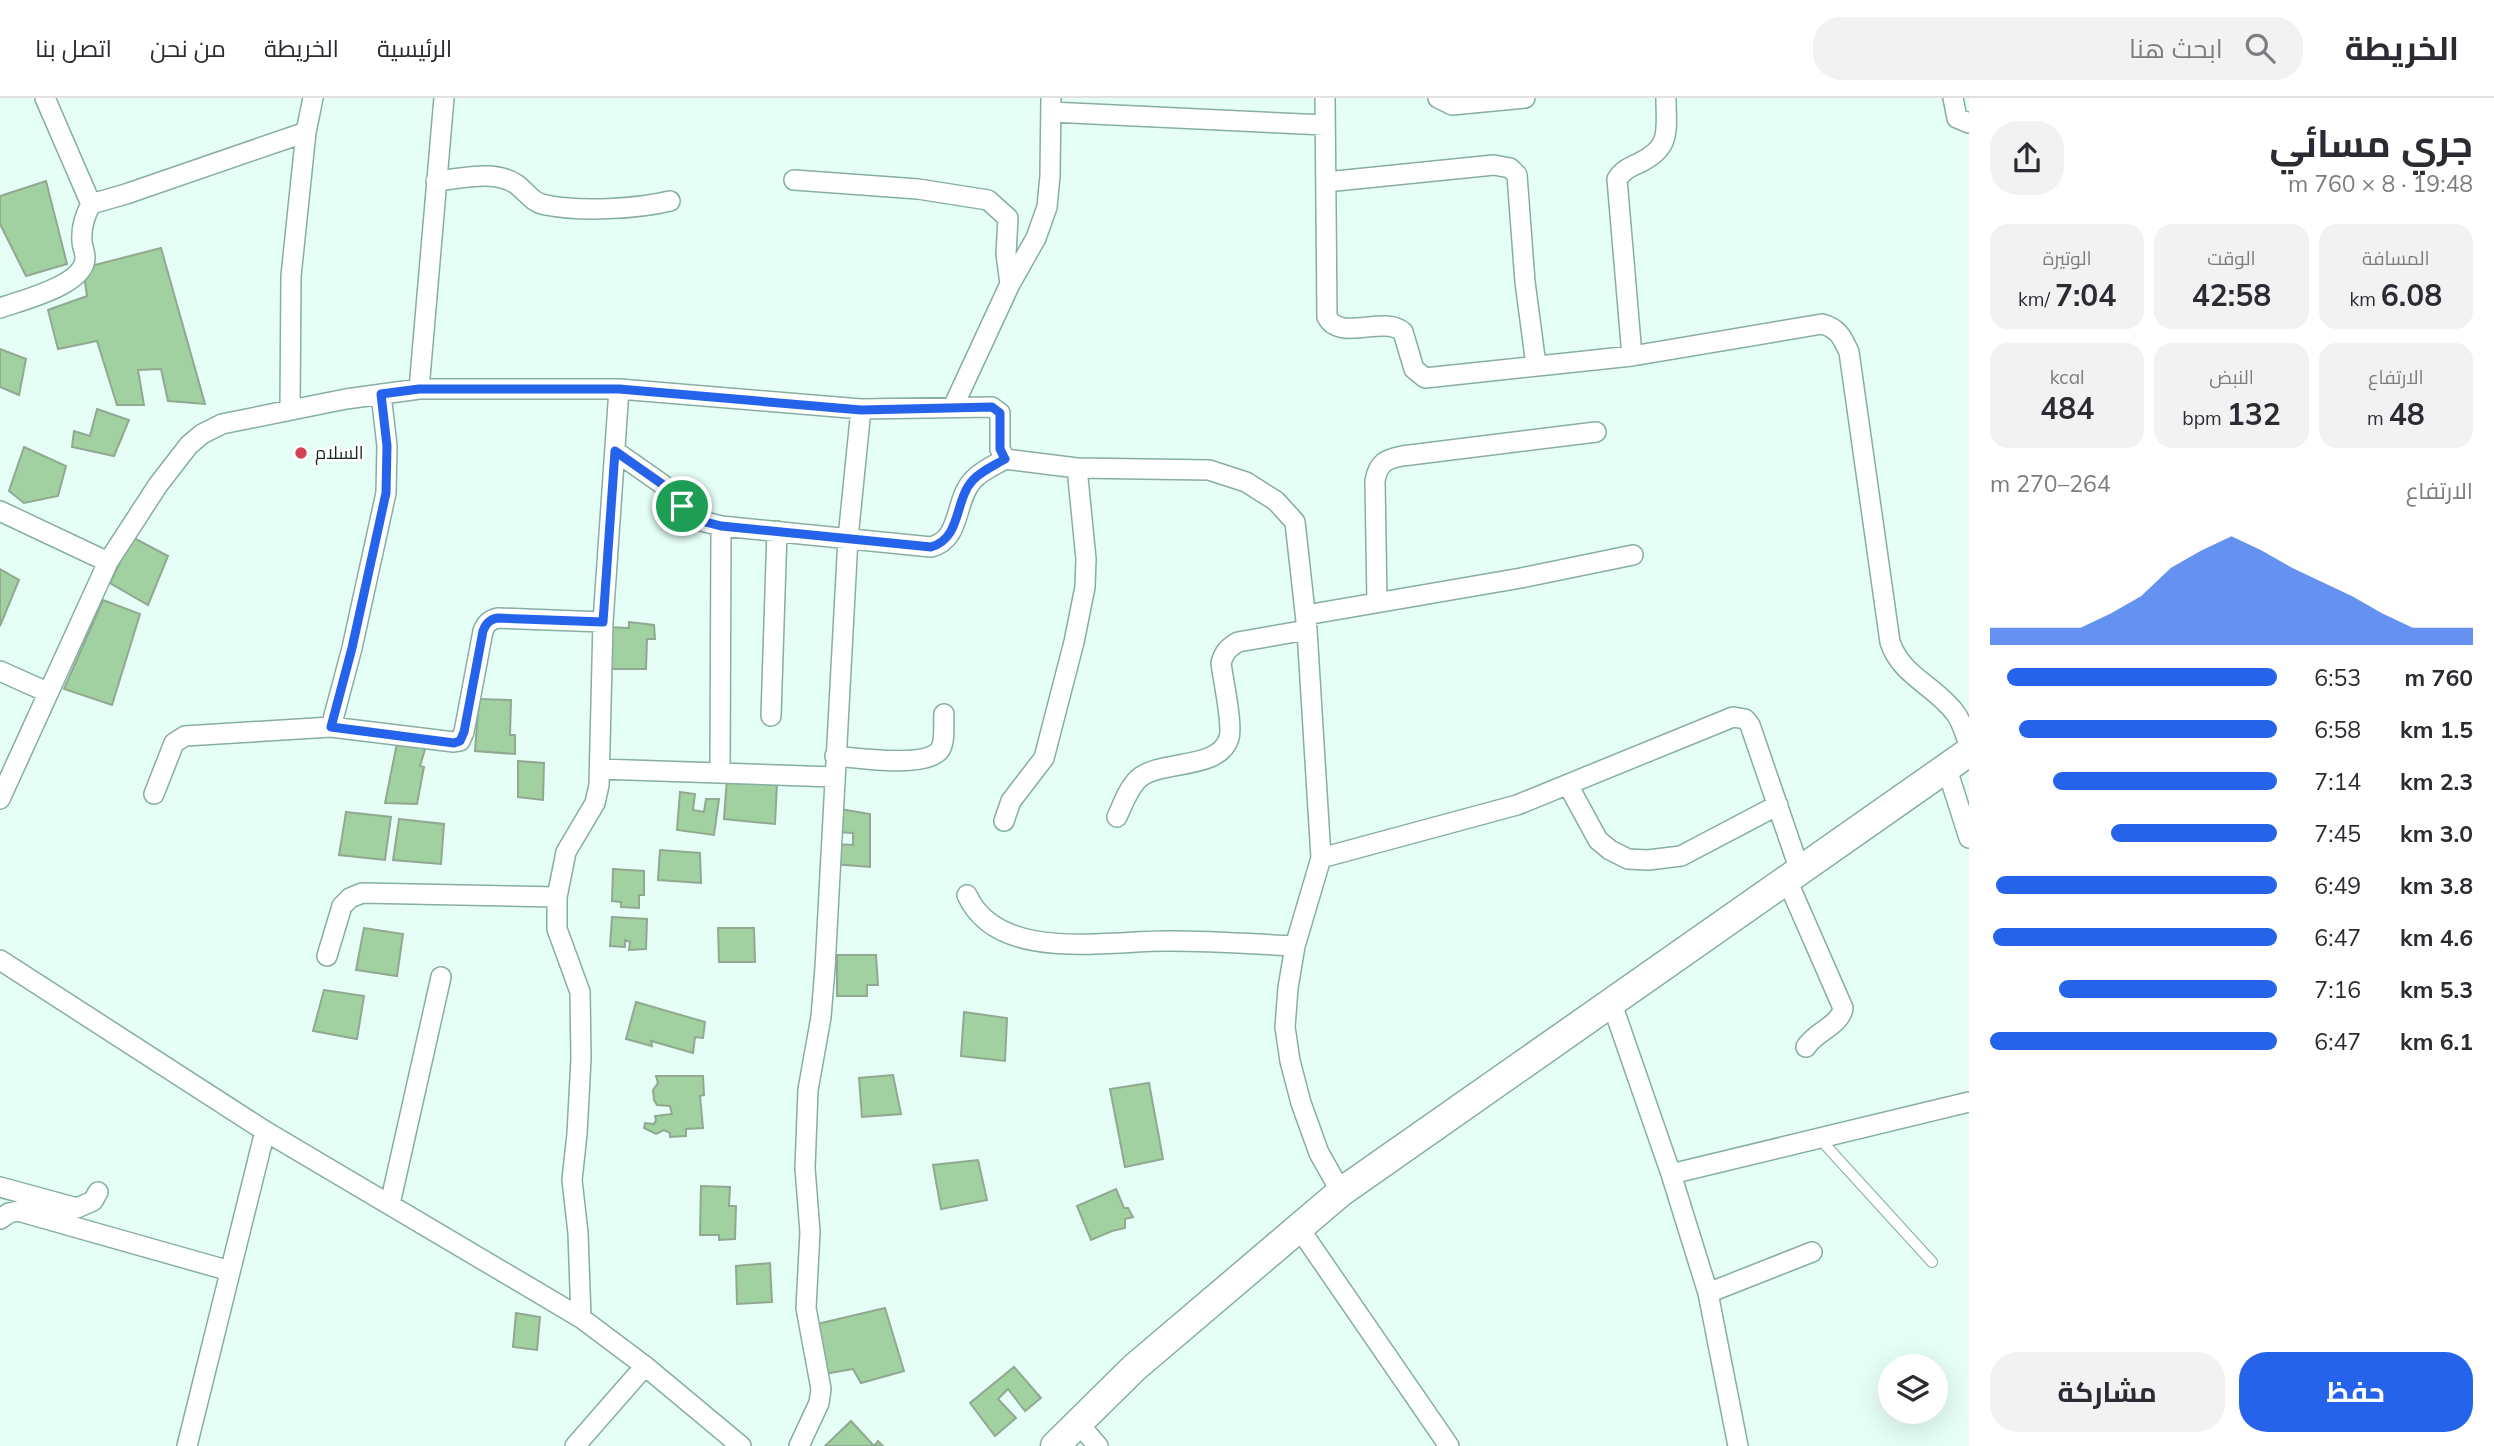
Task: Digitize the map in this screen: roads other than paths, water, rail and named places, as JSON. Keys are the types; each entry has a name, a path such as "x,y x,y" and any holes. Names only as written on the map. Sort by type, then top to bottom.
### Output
{"street":[{"path":"0,308 65,284 83,268 83,222 91,204 45,98"},
{"path":"290,409 291,276 306,132 313,98"},
{"path":"419,389 444,98"},
{"path":"1325,98 1325,311 1330,323 1337,328 1399,329 1403,332 1414,369 1425,378 1632,356 1822,324 1833,327 1842,337 1849,352 1890,642 1901,664 1957,715 1969,744"},
{"path":"1438,98 1452,105 1525,98"},
{"path":"1632,356 1617,178 1626,168 1654,155 1661,148 1666,130 1666,98"},
{"path":"1953,98 1957,118 1969,123"},
{"path":"953,407 1010,284 1036,238 1047,207 1051,105 1325,125"},
{"path":"91,204 306,132"},
{"path":"1326,182 1494,165 1510,168 1517,175 1525,282 1536,365"},
{"path":"436,181 498,177 515,184 537,202 565,207 636,207 670,201"},
{"path":"793,180 918,189 988,200 1008,218 1006,254 1010,284"},
{"path":"0,799 108,562 158,485 189,445 202,434 222,424 290,409 419,389 619,389 861,410 953,407 997,409 1000,413 1001,454 1005,459"},
{"path":"582,1318 578,1233 572,1180 581,1059 580,992 558,929 556,897 566,852 595,803 600,769 603,622 619,389"},
{"path":"331,727 352,648 386,493 387,446 381,394"},
{"path":"799,1446 819,1403 821,1390 806,1308 810,1231 806,1168 808,1090 821,1017 825,968 848,538 861,410"},
{"path":"1377,602 1375,481 1380,464 1402,456 1597,432"},
{"path":"615,451 662,484 680,501 685,515 690,518 721,526 931,547 939,545 949,537 971,481 1005,459 1077,468 1209,470 1246,482 1276,501 1295,522 1307,623 1321,858 1295,946 1285,1027 1290,1061 1301,1103 1319,1153 1341,1192"},
{"path":"1004,821 1011,801 1044,758 1074,642 1085,587 1086,559 1077,468"},
{"path":"0,511 108,562"},
{"path":"720,773 721,526"},
{"path":"771,716 777,531"},
{"path":"1117,817 1138,779 1150,772 1205,760 1224,746 1230,731 1221,663 1223,654 1237,642 1377,602 1521,578 1633,555"},
{"path":"155,794 174,743 181,737 331,727 454,743 460,741 483,631 492,619 603,622"},
{"path":"0,671 47,692"},
{"path":"835,756 902,761 933,756 942,745 944,714"},
{"path":"1321,858 1517,805 1733,717 1745,719 1750,724 1778,805 1794,876 1843,1008 1840,1018 1813,1037 1806,1047"},
{"path":"1055,1446 1134,1368 1341,1192 1969,752"},
{"path":"600,769 834,777"},
{"path":"1947,769 1969,838"},
{"path":"1568,785 1598,840 1628,859 1648,860 1681,856 1778,805"},
{"path":"327,956 342,906 350,898 362,893 556,897"},
{"path":"967,895 973,909 985,921 1013,934 1044,942 1076,944 1171,941 1295,946"},
{"path":"0,960 265,1131 582,1318 645,1366 741,1446"},
{"path":"390,1204 441,978"},
{"path":"1611,1001 1671,1174 1708,1293 1738,1446"},
{"path":"1671,1174 1969,1102"},
{"path":"187,1446 265,1131"},
{"path":"0,1187 77,1208 93,1201 98,1192"},
{"path":"0,1219 18,1211 230,1271"},
{"path":"1299,1228 1449,1446"},
{"path":"1708,1293 1812,1252"},
{"path":"575,1446 645,1366"},
{"path":"1077,1422 1098,1446"}],"lane":[{"path":"1819,1138 1932,1262"}],"place":[{"name":"السلام","path":"301,453"}]}
